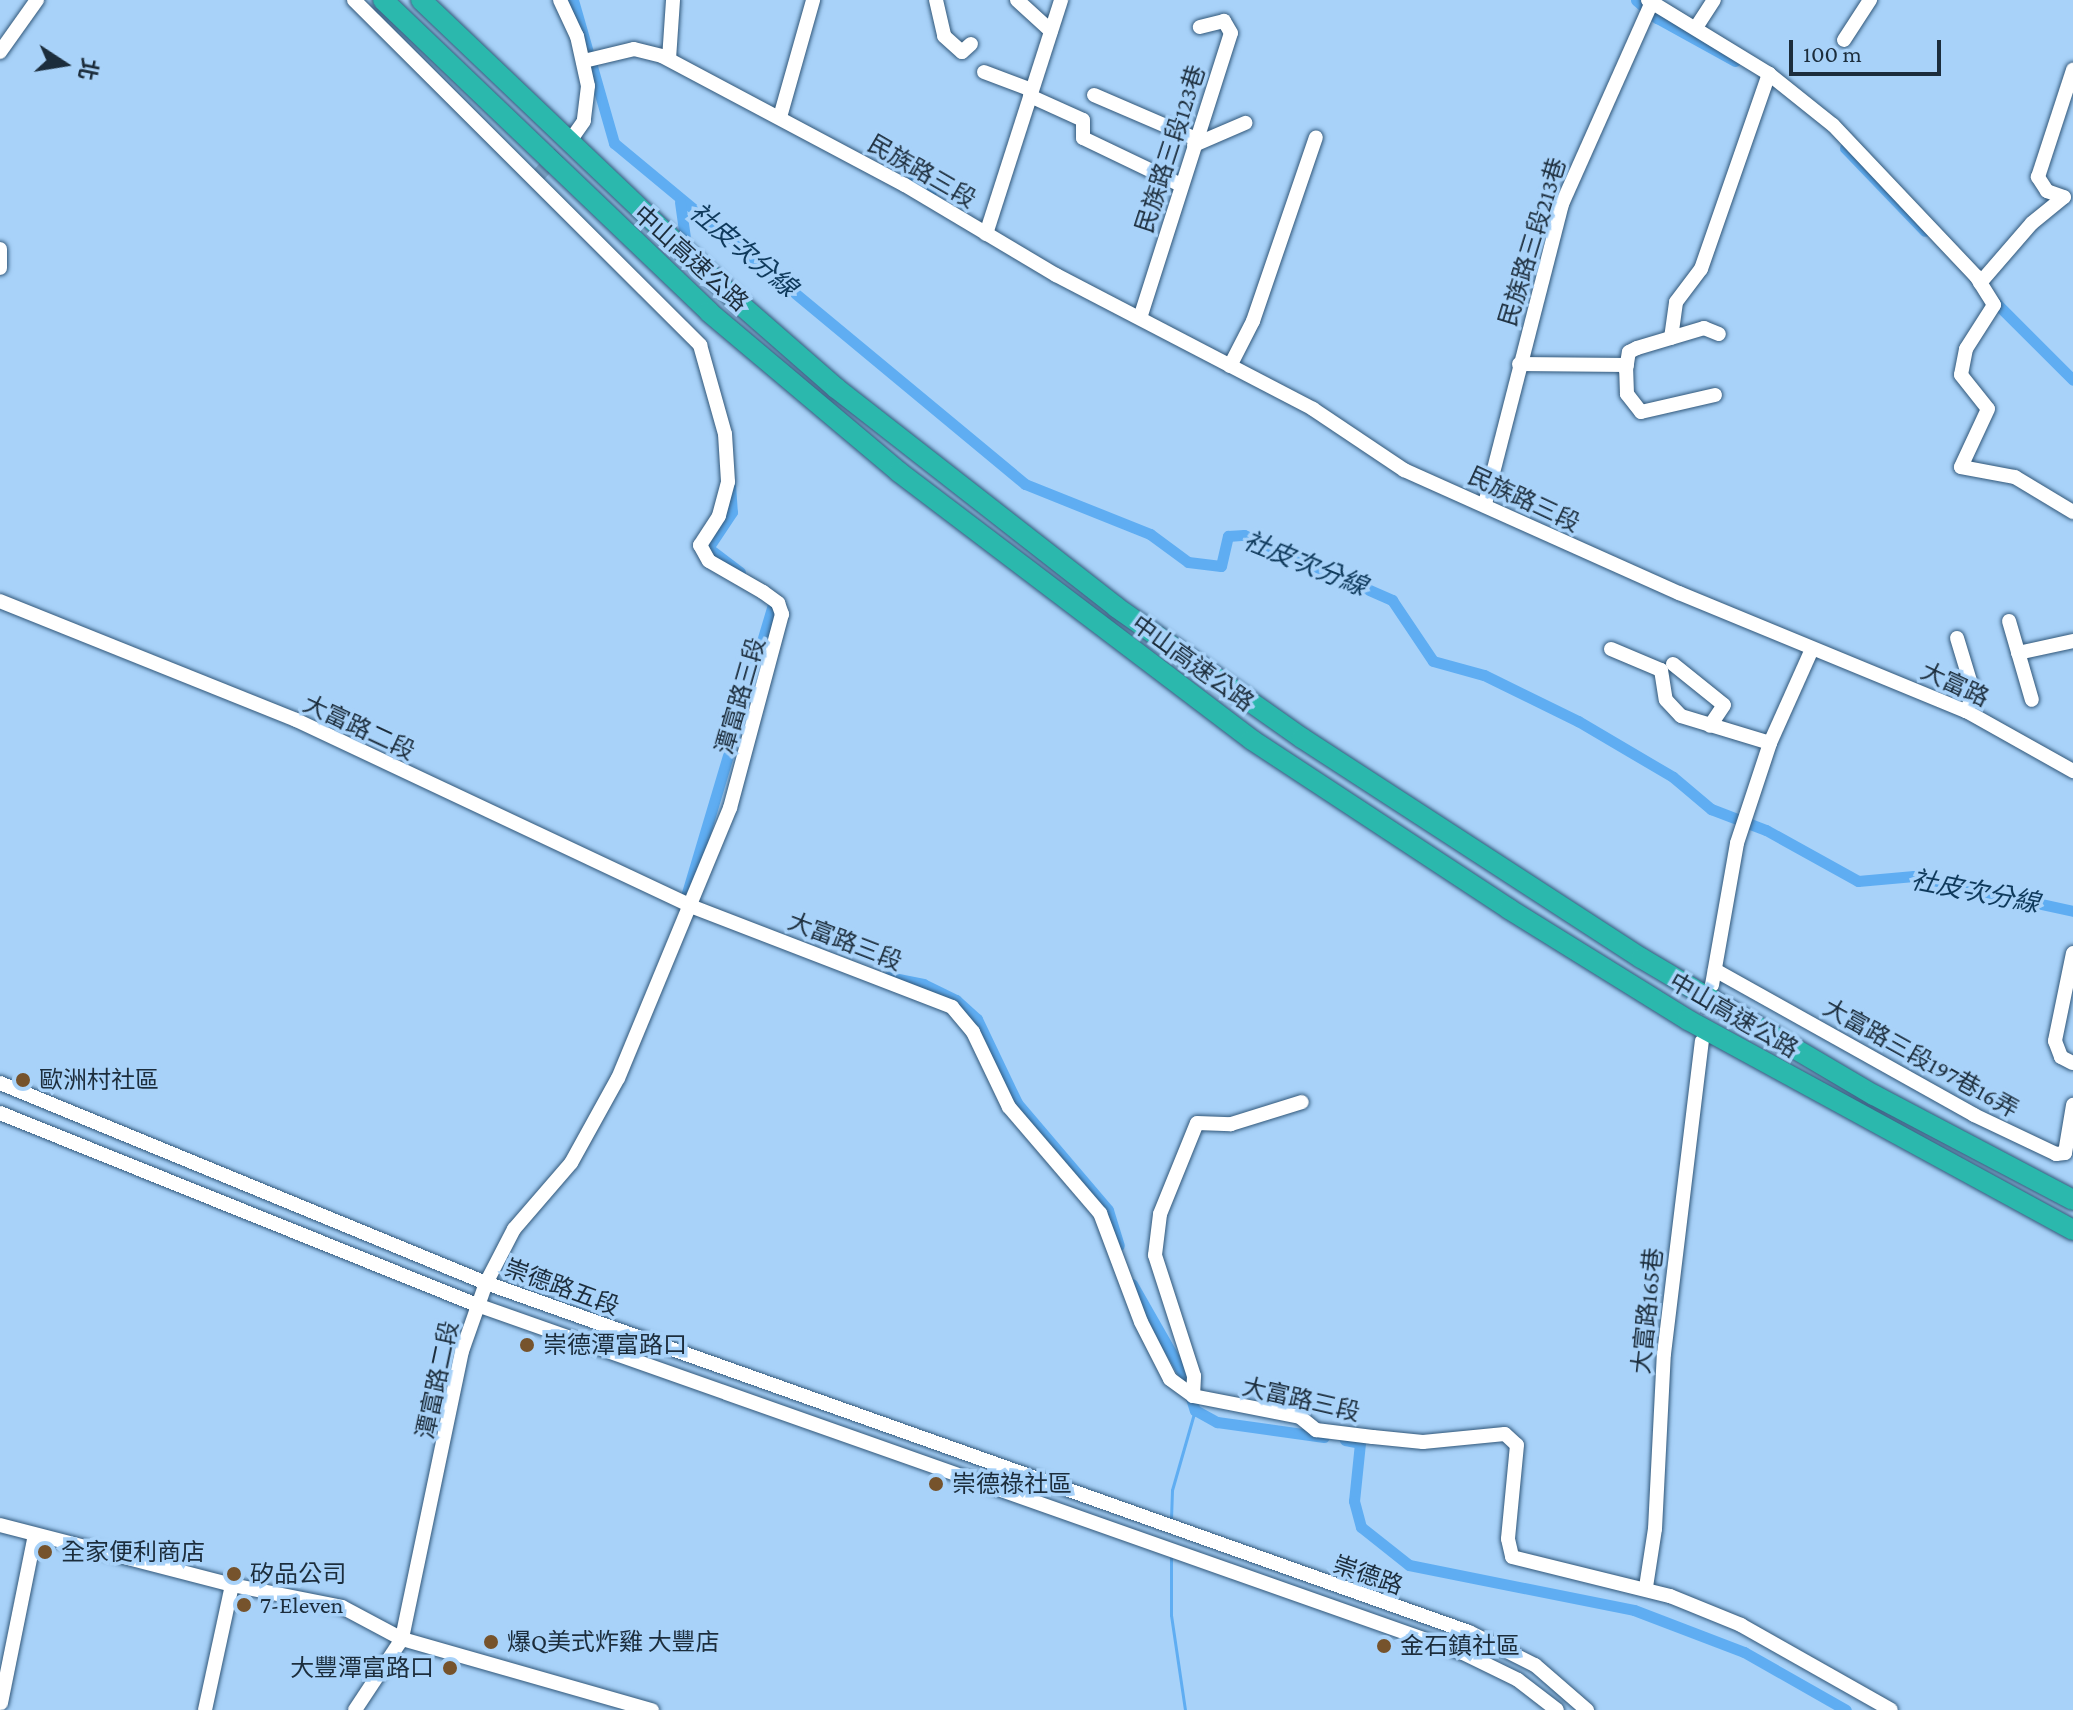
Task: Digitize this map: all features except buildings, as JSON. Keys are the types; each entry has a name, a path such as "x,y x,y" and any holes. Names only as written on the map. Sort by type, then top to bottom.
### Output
{"highway":[{"name":"中山高速公路","path":"383,0 709,312 899,472 1252,740 1496,901 1688,1020 2073,1230"},
{"name":"中山高速公路","path":"421,0 740,304 836,388 1116,607 1314,746 1590,927 1874,1095 2073,1200"}],"street":[{"path":"0,52 37,0"},
{"name":"潭富路三段","path":"354,0 700,345 725,434 728,482 719,516 700,545 709,561 763,592 778,603 782,614 746,755 693,907"},
{"path":"560,0 590,59 589,105 573,137"},
{"path":"669,59 673,0"},
{"path":"780,117 813,0"},
{"path":"936,0 944,36 962,52 971,44"},
{"path":"1017,0 1051,31"},
{"path":"986,234 1061,0"},
{"path":"1697,26 1714,0"},
{"path":"1844,40 1870,0"},
{"path":"1650,2 1697,26 1769,74 1833,125 1980,283 1994,305 1966,349 1961,375 1988,409 1961,467 2015,477 2073,512"},
{"name":"民族路三段213巷","path":"1485,504 1562,204 1650,2"},
{"name":"民族路三段123巷","path":"1140,318 1231,33 1224,21 1200,27"},
{"name":"民族路三段","path":"590,59 645,49 669,59 780,117 1140,318 1313,409 1390,463 1812,649"},
{"path":"1980,283 2032,223 2064,197 2047,191 2038,177 2073,70"},
{"path":"984,72 1083,120 1083,138 1181,185"},
{"path":"1671,338 1676,302 1701,269 1769,74"},
{"path":"1094,95 1195,142 1245,123"},
{"path":"1230,366 1253,321 1316,137"},
{"path":"0,249 0,268"},
{"path":"1715,395 1641,412 1627,394 1627,365 1629,352 1637,348 1704,328 1719,334"},
{"path":"1519,364 1627,365"},
{"name":"大富路二段","path":"0,601 296,720 693,907"},
{"path":"2009,621 2032,700"},
{"path":"1957,638 1974,694 1966,711"},
{"path":"2018,653 2073,641"},
{"path":"1611,649 1661,670 1666,700 1681,716 1770,743"},
{"path":"1712,985 1737,843 1770,743 1812,649"},
{"name":"大富路","path":"1812,649 1863,665 1966,711 2073,771"},
{"path":"1673,664 1724,705 1710,726"},
{"name":"潭富路二段","path":"355,1710 402,1639 462,1351 486,1283 514,1229 571,1163 618,1078 693,907"},
{"name":"大富路三段","path":"693,907 952,1007 973,1032 1009,1107 1100,1213 1141,1322 1170,1379 1193,1396 1300,1417 1316,1430 1373,1437 1423,1442 1505,1434 1517,1445 1508,1539 1512,1557 1646,1587 1741,1625 1891,1710"},
{"path":"2073,953 2055,1041 2061,1057 2073,1063"},
{"name":"大富路三段197巷16弄","path":"1715,970 1947,1100 2056,1154 2065,1153 2073,1105"},
{"name":"大富路165巷","path":"1646,1587 1655,1529 1663,1365 1702,1041"},
{"name":"崇德路五段","path":"0,1083 486,1283 1120,1506"},
{"path":"1193,1396 1194,1376 1155,1255 1160,1214 1197,1123 1231,1124 1302,1102"},
{"name":"崇德路五段","path":"0,1113 477,1305 895,1456 1112,1527"},
{"name":"崇德路","path":"1120,1506 1506,1647 1587,1710"},
{"path":"0,1525 232,1585 342,1607 402,1639 652,1710"},
{"name":"崇德路","path":"1112,1527 1463,1653 1518,1680 1557,1710"},
{"path":"1,1703 35,1535"},
{"path":"205,1710 232,1585"}],"waterway":[{"name":"社皮次分線","path":"573,0 614,143 1025,484 1150,534 1188,562 1221,566 1228,536 1244,535 1392,600 1433,661 1484,675 1578,721 1673,777 1711,809 1766,830 1858,881 1914,876 2073,911"},
{"path":"1636,0 1657,18 1735,61"},
{"path":"1845,148 1925,231"},
{"path":"912,181 931,193"},
{"path":"680,202 685,236"},
{"path":"1990,297 2073,380"},
{"path":"730,485 732,512 708,548 740,572"},
{"path":"688,904 684,903 774,602 768,596"},
{"path":"888,977 923,984 956,1000 977,1019 1017,1103 1108,1210 1119,1245"},
{"path":"1132,1284 1184,1375 1195,1410 1217,1422 1324,1437"},
{"path":"1171,1519 1172,1490 1195,1410"},
{"path":"1345,1440 1360,1443 1354,1501 1361,1527 1409,1565 1634,1610 1744,1652 1846,1710"},
{"path":"1171,1555 1171,1615 1185,1710"}],"tunnel":[{"path":"535,179 573,137"},
{"path":"1703,1036 1711,990"}],"place":[{"name":"歐洲村社區","path":"23,1080"},
{"name":"崇德潭富路口","path":"527,1345"},
{"name":"崇德祿社區","path":"936,1484"},
{"name":"全家便利商店","path":"45,1552"},
{"name":"矽品公司","path":"234,1574"},
{"name":"7-Eleven","path":"244,1605"},
{"name":"爆Q美式炸雞 大豐店","path":"491,1642"},
{"name":"金石鎮社區","path":"1384,1646"},
{"name":"大豐潭富路口","path":"450,1668"}]}
